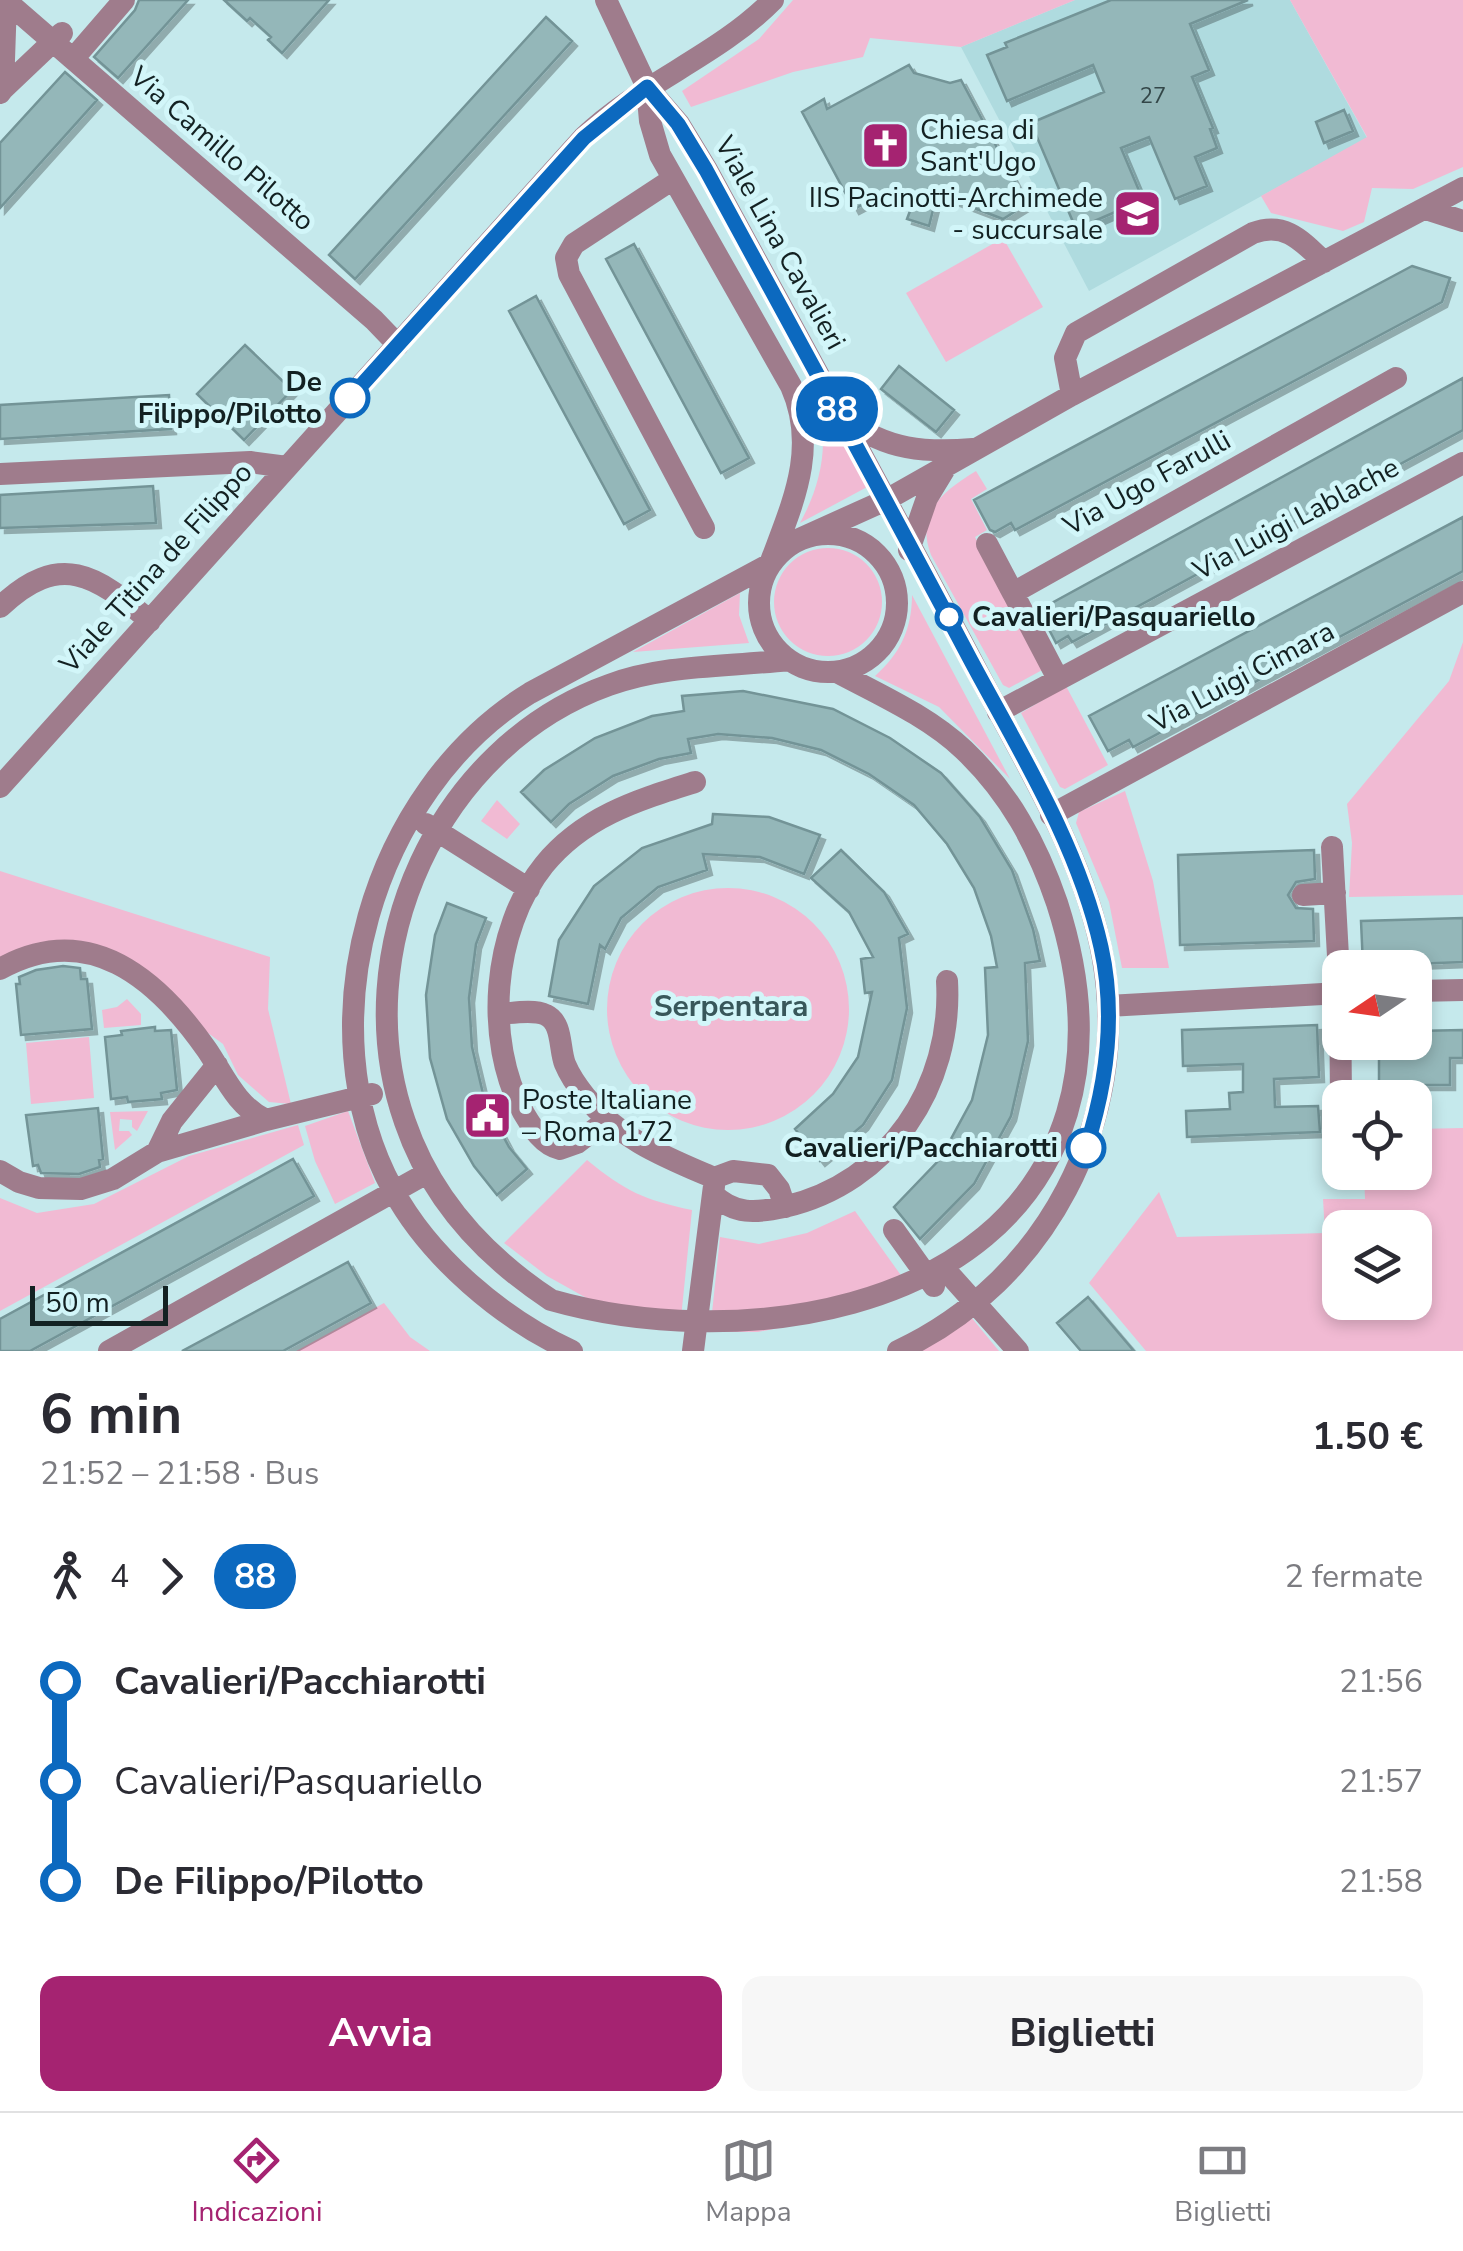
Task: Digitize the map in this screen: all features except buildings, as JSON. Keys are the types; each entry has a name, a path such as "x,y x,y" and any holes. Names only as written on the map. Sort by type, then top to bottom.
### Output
{"street":[{"path":"2,91 5,0"},
{"name":"Via Camillo Pilotto","path":"5,0 59,37 73,59 398,345"},
{"path":"73,59 124,0"},
{"path":"606,0 647,87 653,135 673,179 799,407 804,434 802,471 760,589 760,616 770,641 788,660 812,670 837,672 922,718 957,744 997,786 1022,821 1048,878 1068,938 1078,1002 1077,1065 1066,1116 1046,1164 1006,1224 942,1280 860,1324"},
{"name":"Viale Titina de Filippo","path":"0,788 584,138 647,87 727,38 772,0"},
{"path":"2,91 59,37"},
{"name":"Viale Lina Cavalieri","path":"647,87 690,140 886,500 1051,815 1097,930 1108,1006 1104,1078 1084,1154 1062,1200 1014,1269 933,1334 898,1351"},
{"path":"673,179 574,244 566,262 704,528"},
{"path":"572,1351 524,1325 464,1276 423,1232 394,1192 372,1140 360,1096 355,1024 361,948 381,876 412,816 468,741 518,701 770,564 795,541 886,500 1072,396 1463,188"},
{"path":"1426,209 1463,220"},
{"path":"1072,396 1065,358 1076,334 1253,233 1284,229 1324,262"},
{"name":"Via Ugo Farulli","path":"1013,594 1396,378"},
{"path":"839,414 872,437 903,448 976,449"},
{"path":"0,474 250,462 287,468"},
{"name":"Via Luigi Lablache","path":"998,712 1463,463"},
{"path":"837,672 863,662 884,644 895,619 896,591 910,545 927,498 948,466"},
{"path":"795,541 833,533 858,540 880,556 896,591"},
{"path":"987,544 1058,679"},
{"path":"0,606 34,582 76,574 98,581 150,621"},
{"name":"Via Luigi Cimara","path":"1051,815 1463,592"},
{"path":"634,1338 583,1318 520,1278 468,1231 427,1174 394,1089 386,1020 389,961 403,904 437,832 464,790 522,732 566,704 648,674 788,660"},
{"path":"607,1120 577,1143 563,1149 552,1148 522,1111 509,1079 500,1014 511,934 528,889 563,844 626,804 695,782"},
{"path":"412,816 528,889"},
{"path":"1332,847 1338,950"},
{"path":"1303,895 1336,893"},
{"path":"0,970 50,950 79,950 112,960 148,984 198,1038 244,1105 266,1120"},
{"path":"500,1014 548,1016 558,1032 567,1069 584,1096 607,1120 636,1144 714,1186 738,1211 756,1212 822,1194 857,1175 886,1152 913,1119 928,1090 948,1012 947,981"},
{"path":"1432,991 1463,990"},
{"path":"1108,1006 1322,994"},
{"path":"157,1152 177,1115 217,1065"},
{"path":"1077,1065 1104,1078"},
{"path":"0,1171 18,1182 40,1188 81,1188 113,1179 157,1152 394,1089"},
{"path":"669,1346 701,1350 714,1186 733,1171 768,1174 785,1206"},
{"path":"109,1351 427,1174"},
{"path":"894,1230 942,1280 975,1303 1018,1351"}],"shaded area":[{"path":"793,0 1075,0 961,47 870,38 863,57 793,72 691,107 682,91 759,39"},
{"name":"IIS Pacinotti-Archimede - succursale","path":"1075,0 1290,0 1367,138 1089,291 961,47"},
{"path":"1290,0 1463,0 1463,167 1413,189 1372,188 1364,222 1343,231 1271,213 1261,196 1367,137"},
{"path":"1003,238 1043,307 946,362 906,293"},
{"path":"817,391 869,486 800,523 814,493 822,460 822,427 812,394"},
{"path":"976,471 987,489 971,499 987,530 975,537 1044,669 1009,688 1003,685 931,555 927,540 935,505"},
{"path":"828,548 849,552 866,564 878,581 882,602 878,623 866,640 849,652 828,656 807,652 790,640 778,623 774,602 778,581 790,564 807,552"},
{"path":"740,593 739,615 749,643 633,652"},
{"path":"912,595 1010,779 939,707 875,676 903,640"},
{"path":"1463,642 1463,895 1349,897 1352,843 1347,804 1449,681"},
{"path":"1066,686 1108,765 1065,789 1060,787 1021,713"},
{"path":"1125,791 1153,881 1169,968 1122,968 1109,902 1076,823 1079,812"},
{"path":"497,800 520,824 507,839 481,821"},
{"path":"0,871 270,957 268,1009 291,1104 269,1102 238,1075 223,1044 85,943 0,960"},
{"path":"728,888 774,897 814,923 840,963 849,1009 840,1055 814,1095 774,1121 728,1130 682,1121 642,1095 616,1055 607,1009 616,963 642,923 682,897"},
{"path":"127,999 141,1014 141,1025 104,1028 102,1010 117,1007"},
{"path":"89,1037 94,1098 31,1104 26,1043"},
{"path":"148,1111 137,1131 132,1120 120,1119 119,1131 132,1135 115,1150 110,1112"},
{"path":"348,1111 375,1183 335,1204 315,1161 305,1126"},
{"path":"298,1125 304,1145 0,1311 0,1198 37,1213 94,1204 189,1156"},
{"path":"1463,1128 1463,1351 1146,1351 1089,1283 1159,1192 1177,1237 1322,1233 1322,1320 1432,1320 1432,1210 1324,1210 1323,1199 1365,1199 1365,1190 1432,1190 1432,1129"},
{"path":"587,1160 636,1193 692,1210 680,1328 608,1310 547,1276 504,1243"},
{"path":"855,1211 905,1281 810,1322 758,1332 710,1332 720,1237 759,1244 807,1233"},
{"path":"384,1303 410,1337 430,1351 296,1351"},
{"path":"971,1317 999,1351 919,1351"}],"bus line":[{"name":"88","path":"350,398 584,138 647,87 690,140 946,612 1038,789 1081,882 1101,947 1108,1006 1106,1066 1086,1148"}],"place":[{"name":"Chiesa di Sant'Ugo","path":"885,146"},
{"name":"IIS Pacinotti-Archimede - succursale","path":"1138,214"},
{"name":"De Filippo/Pilotto","path":"350,398"},
{"name":"Cavalieri/Pasquariello","path":"949,617"},
{"name":"Poste Italiane – Roma 172","path":"487,1116"},
{"name":"Cavalieri/Pacchiarotti","path":"1086,1148"}],"district":[{"name":"Serpentara","path":"731,1006"}]}
